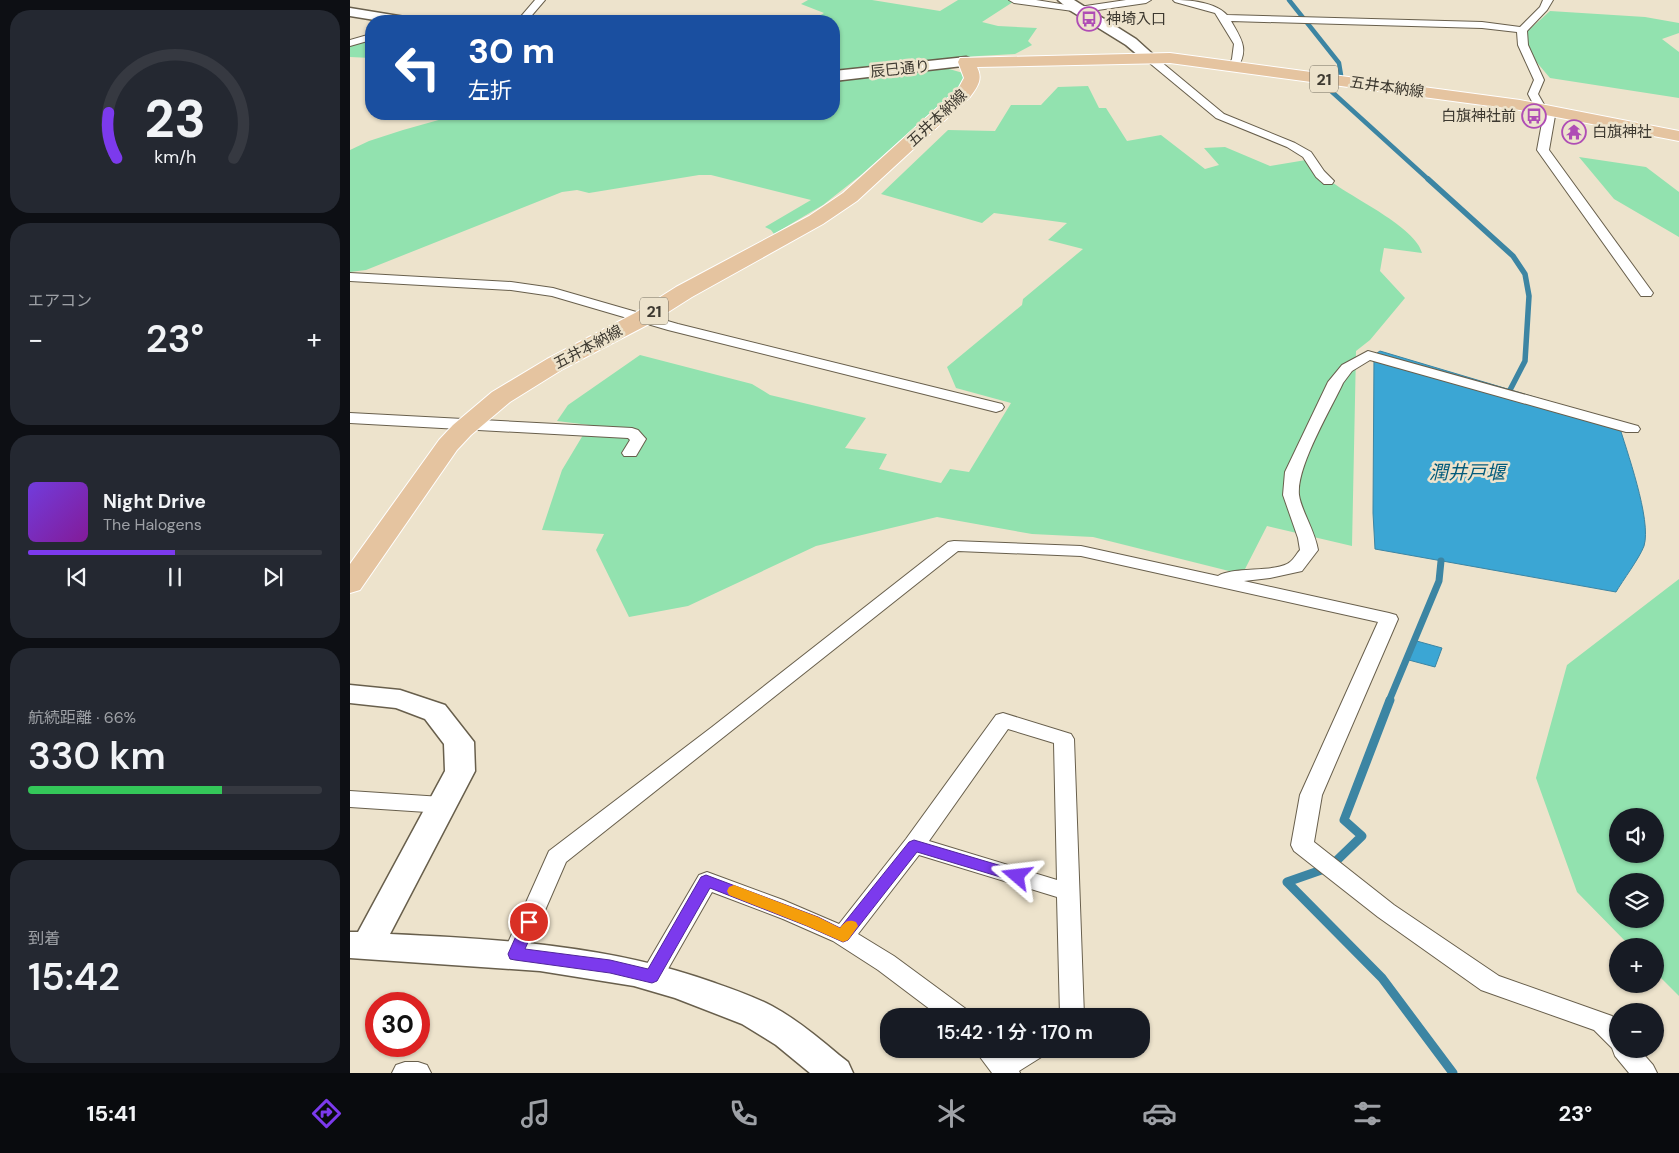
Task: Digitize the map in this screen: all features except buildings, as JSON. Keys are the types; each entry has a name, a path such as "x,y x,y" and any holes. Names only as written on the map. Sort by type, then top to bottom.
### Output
{"main road":[{"name":"五井本納線","path":"350,584 426,473 448,445 469,424 501,397 528,380 643,318 684,292 816,220 850,197 964,93 972,80 972,74 966,62 1170,58 1546,109 1679,136"}],"street":[{"path":"527,15 540,0"},
{"path":"1014,0 1072,6 1146,0"},
{"path":"1178,0 1218,11 1224,18 1239,44 1237,59 1233,67"},
{"path":"1548,0 1544,8 1522,30 1523,45 1539,80 1533,94 1546,109 1543,150 1646,293"},
{"path":"1072,6 1140,48 1220,116 1291,145 1307,154 1320,174 1328,181"},
{"path":"350,12 368,15"},
{"path":"1224,18 1482,24 1522,30"},
{"path":"350,44 365,39"},
{"name":"辰巳通り","path":"840,75 966,62"},
{"path":"350,277 520,287 553,292 719,339 996,407"},
{"path":"1209,580 1270,573 1296,567 1309,550 1307,538 1291,495 1293,472 1336,382 1347,368 1368,354 1632,429"},
{"path":"350,418 632,433 638,439 630,453"},
{"path":"515,954 557,857 954,546 1081,552 1389,619 1311,795 1302,844 1386,911 1490,983 1603,1023 1609,1030"},
{"path":"350,694 400,699 436,712 459,742 460,771 442,805 358,946 515,954 610,966 652,976 698,991 760,1016 812,1053 835,1073"},
{"path":"843,936 914,845 1003,720 1064,739 1072,1008"},
{"path":"350,799 442,805"},
{"path":"914,845 1069,892"},
{"path":"652,976 706,880 843,936 906,977 947,1008"},
{"path":"995,1058 1005,1070 1022,1058"},
{"path":"1632,1058 1644,1073"},
{"path":"406,1073 418,1073"}],"green space":[{"path":"808,0 872,0 940,11 958,0 1016,0 982,22 998,26 1037,28 1028,41 1032,45 1015,54 840,69 840,15 821,15 824,13 801,4"},
{"path":"1550,11 1645,17 1679,23 1679,33 1662,39 1679,52 1679,98 1550,78 1518,40"},
{"path":"365,40 365,58 350,57 350,45"},
{"path":"939,66 963,73 964,79 955,92 861,175 823,205 774,234 765,227 811,200 711,175 699,175 589,193 577,190 562,192 366,270 350,272 350,150 369,141 439,120 840,120 840,75"},
{"path":"1088,86 1099,108 1106,108 1127,141 1161,135 1205,169 1219,165 1204,148 1225,147 1270,166 1312,159 1329,180 1396,223 1417,243 1422,253 1384,248 1380,271 1405,298 1370,340 1356,351 1352,546 1267,526 1245,569 1237,573 1093,537 1032,534 937,517 816,546 688,606 629,617 596,550 604,534 542,530 562,470 589,425 557,421 568,405 640,355 752,384 770,395 866,418 845,448 887,454 879,469 941,483 950,469 969,472 1011,403 956,388 947,367 1022,305 1023,299 1083,249 1048,240 1067,223 994,213 982,223 881,194 948,130 995,131 1011,105 1041,105 1058,87"},
{"path":"1579,157 1646,167 1679,192 1679,237 1614,199"},
{"path":"1679,579 1679,996 1664,981 1664,938 1622,938 1612,928 1664,928 1664,873 1609,873 1609,925 1577,892 1536,778 1567,665"}],"water":[{"name":"潤井戸堰","path":"1380,351 1618,422 1637,484 1646,534 1642,551 1616,592 1375,549 1373,513 1374,355"},
{"path":"1413,640 1442,648 1435,667 1405,659"}],"waterway":[{"path":"1289,0 1339,63 1341,75 1334,83 1331,91 1429,180"},
{"path":"1428,179 1513,256 1525,274 1529,296 1525,361 1510,390"},
{"path":"1389,701 1439,581 1441,561"},
{"path":"1390,700 1344,820 1362,836 1330,867 1287,882 1382,978 1453,1073"}],"slow traffic":[{"path":"734,891 843,936 851,926"}],"place":[{"name":"神埼入口","path":"1089,19"},
{"name":"白旗神社前","path":"1534,116"},
{"name":"白旗神社","path":"1574,132"}],"route":[{"path":"529,922 515,954 610,966 652,976 706,880 757,899 843,936 914,845 1017,876"}]}
